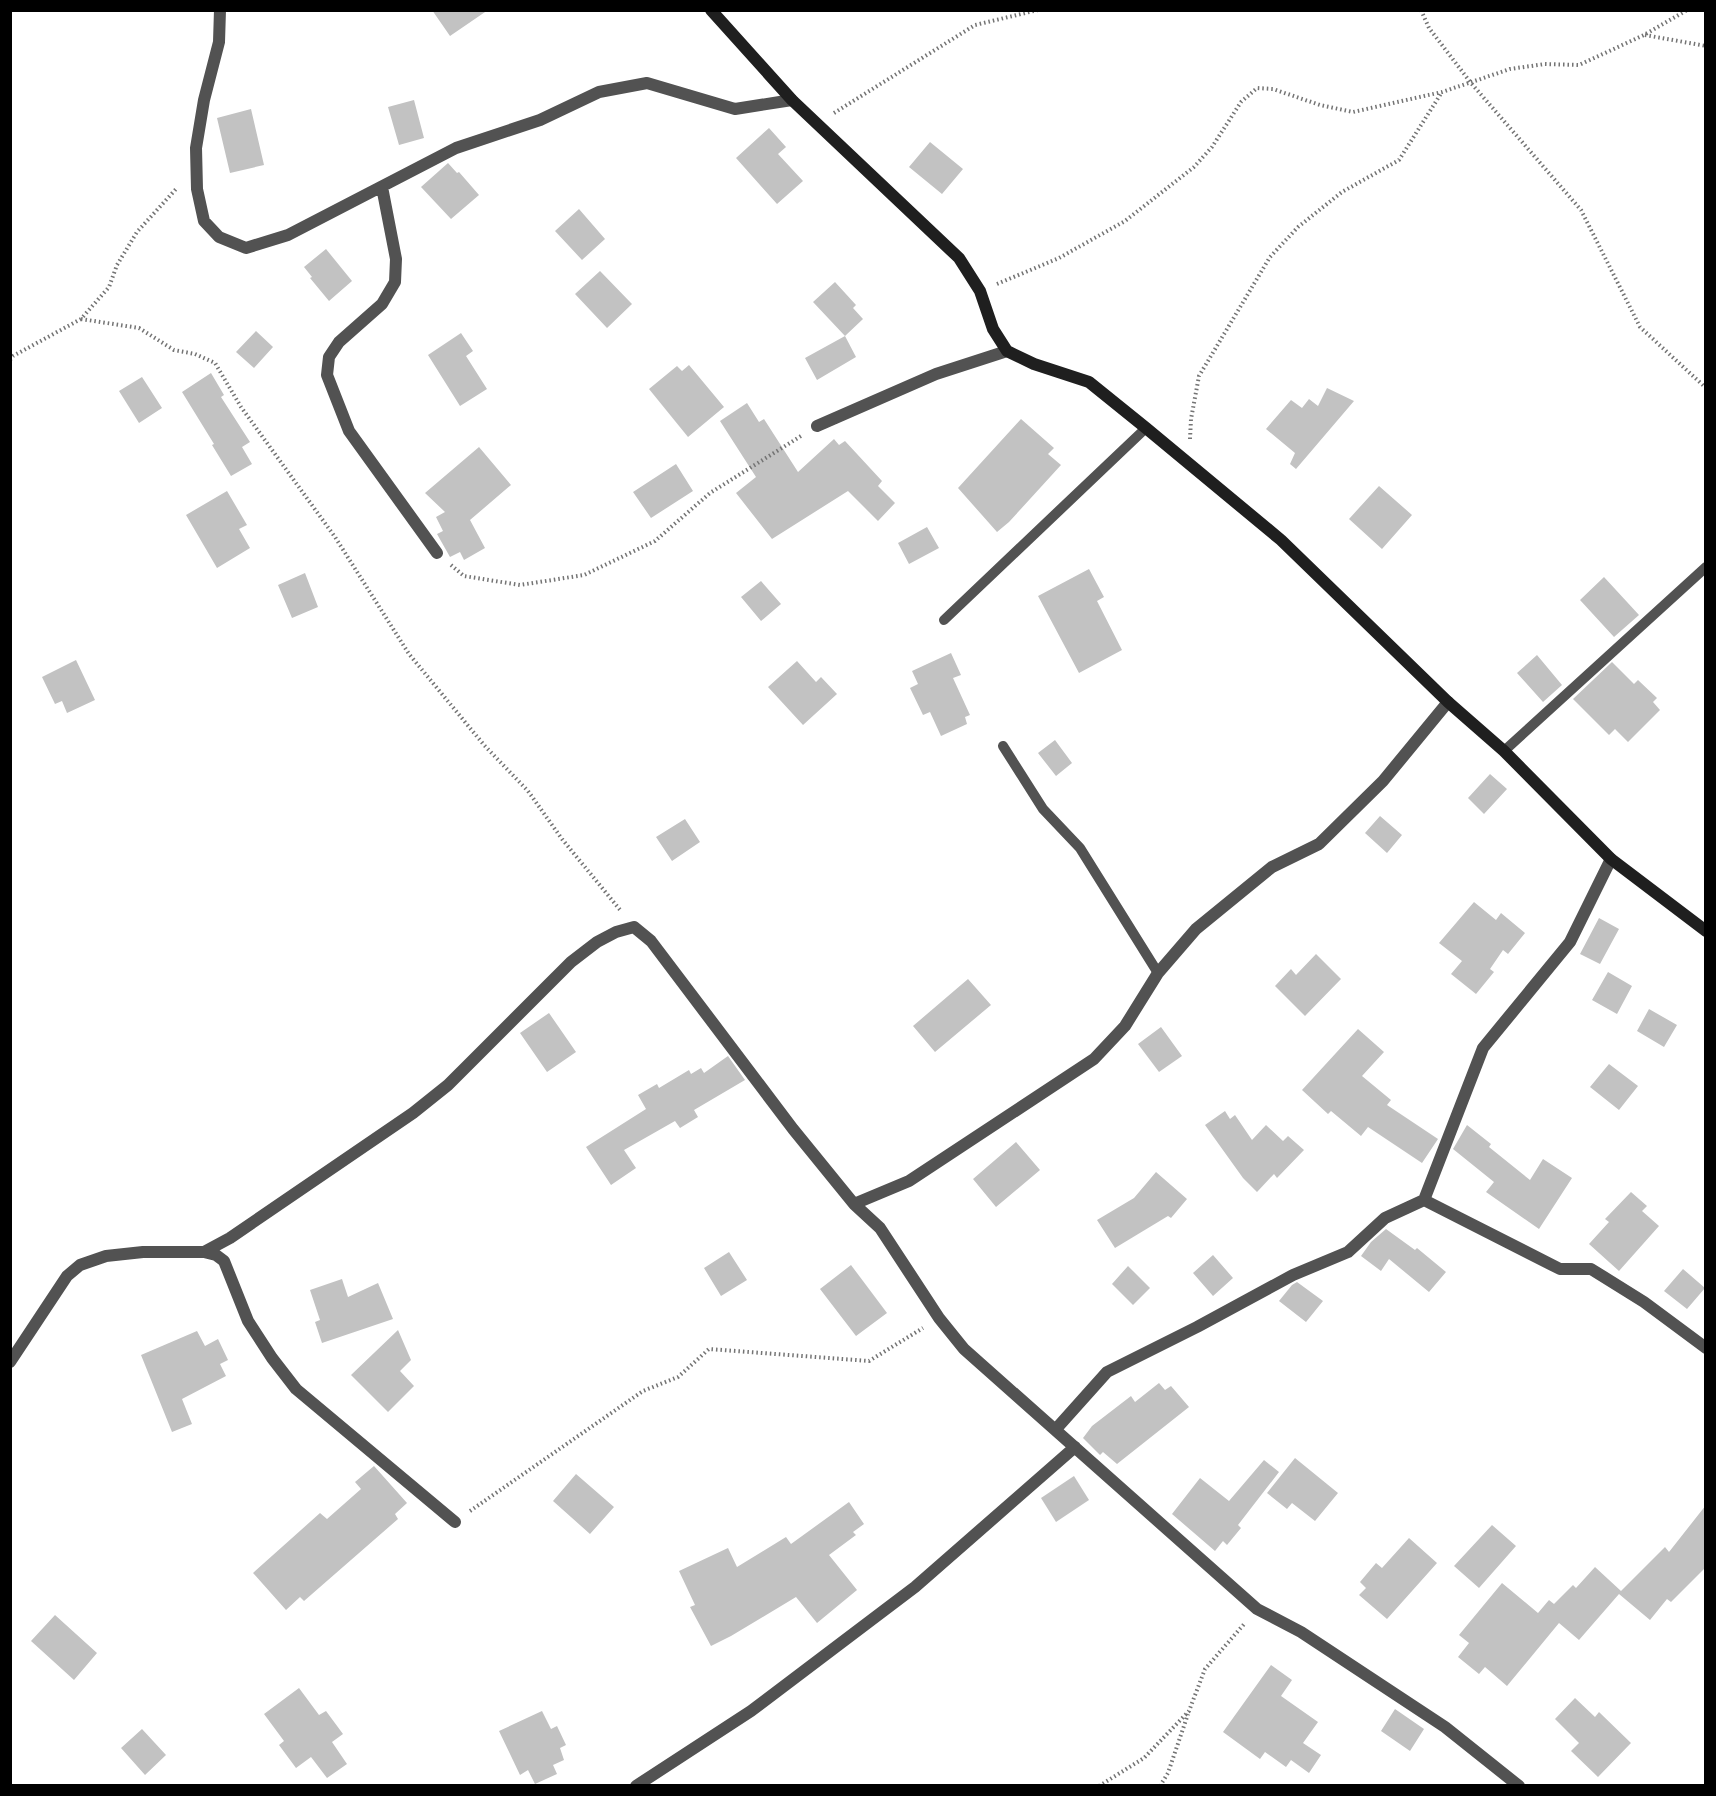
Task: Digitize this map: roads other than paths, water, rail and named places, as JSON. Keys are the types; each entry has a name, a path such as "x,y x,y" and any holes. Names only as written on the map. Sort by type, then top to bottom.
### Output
{"street":[{"path":"220,10 219,42 204,100 196,148 197,189 204,221 219,237 246,248 288,235 456,148 540,120 598,92 647,83 735,109 792,100"},
{"path":"711,10 792,100 958,258 980,291 993,329 1007,351 1034,364 1089,382 1281,540 1448,702 1504,751 1611,859 1706,931"},
{"path":"382,187 396,259 395,282 382,304 339,342 330,357 327,375 350,431 437,553"},
{"path":"817,426 936,374 1007,351"},
{"path":"854,1204 909,1180 1094,1059 1125,1026 1158,973 1196,929 1272,867 1319,844 1383,781 1448,702"},
{"path":"1056,1429 1107,1372 1293,1275 1348,1252 1385,1218 1424,1200 1483,1048 1570,942 1611,859"},
{"path":"204,1252 239,1231 413,1113 448,1085 571,962 597,942 616,932 634,927 651,941 793,1129 854,1204 880,1228 939,1318 964,1349 1257,1609 1301,1632 1445,1727 1519,1785"},
{"path":"1424,1200 1560,1269 1591,1269 1644,1302 1706,1348"},
{"path":"10,1362 67,1276 80,1264 105,1256 134,1253 204,1252 216,1255 224,1261 248,1321 296,1389 455,1522"},
{"path":"636,1785 751,1711 915,1587 1075,1447"}],"lane":[{"path":"944,620 1146,428"},
{"path":"1504,751 1706,567"},
{"path":"1003,746 1044,809 1080,848 1158,973"}]}
